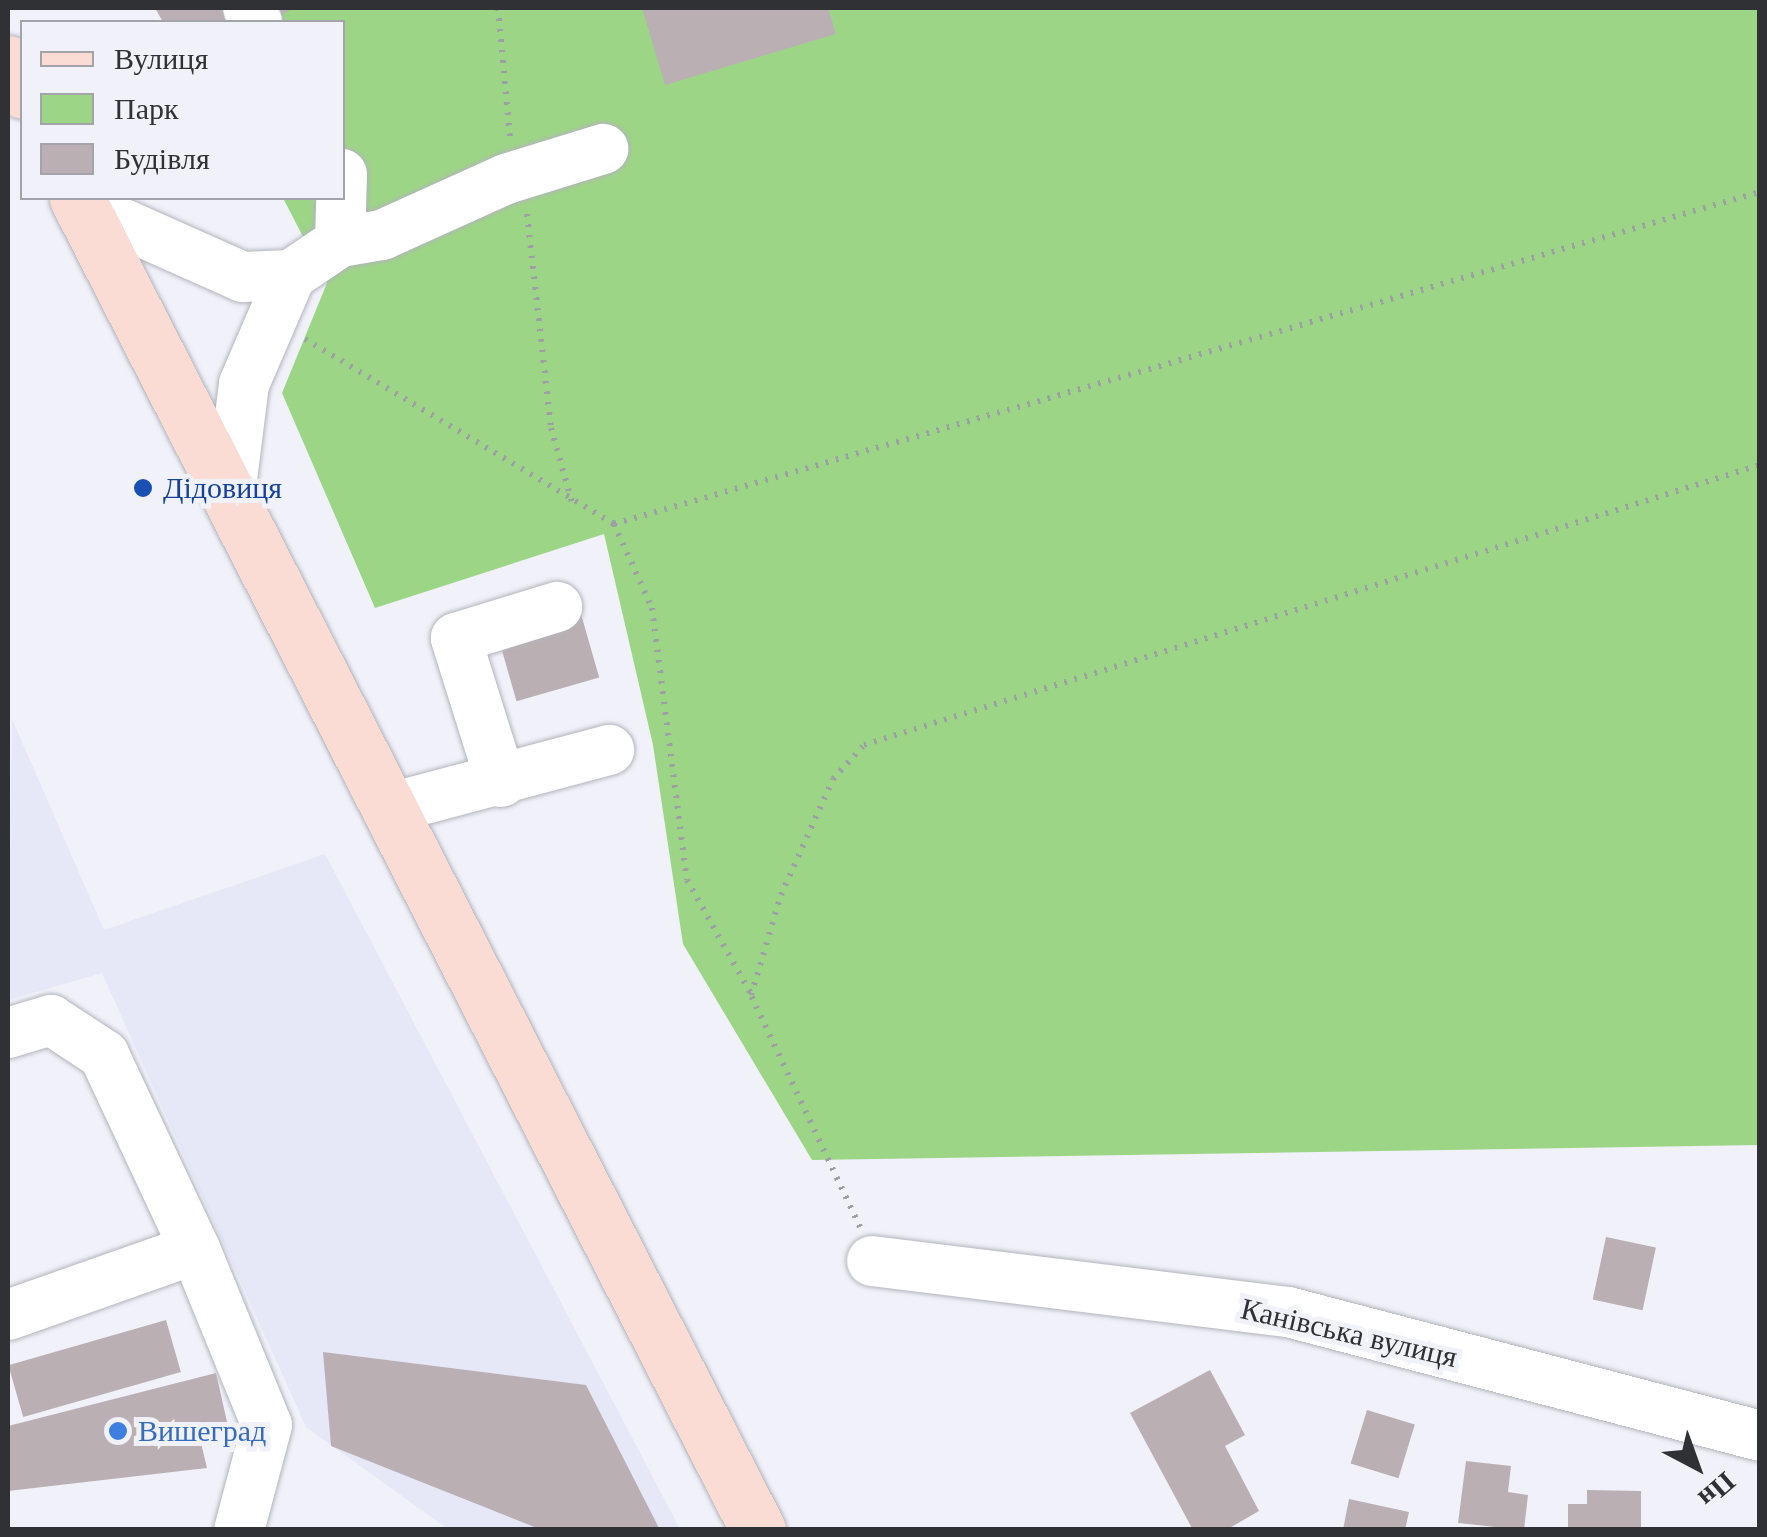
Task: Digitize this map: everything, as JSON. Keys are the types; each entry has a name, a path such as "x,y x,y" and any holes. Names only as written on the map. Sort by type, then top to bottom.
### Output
{"main road":[{"path":"8,64 20,87"},
{"path":"79,202 602,1232 758,1530"}],"street":[{"path":"230,495 244,384 266,318 291,275 340,242 382,235 506,179 603,148"},
{"path":"340,242 341,200"},
{"path":"79,202 244,277 291,275"},
{"path":"501,782 456,638 557,606"},
{"path":"387,809 501,782 609,750"},
{"path":"8,1033 51,1020 104,1054 195,1248 268,1425 246,1513"},
{"path":"8,1315 195,1248"},
{"name":"Канівська вулиця","path":"872,1261 1288,1312 1760,1436"}],"path":[{"path":"498,8 511,130 506,179 526,206 551,428 572,504"},
{"path":"614,524 1760,192"},
{"path":"266,318 572,504 614,524 652,608 687,880 751,995 847,1188 872,1261"},
{"path":"751,995 803,845 833,779 864,746 1760,464"}],"shaded area":[{"path":"12,719 104,930 325,854 680,1529 448,1529 306,1427 102,973 8,1000"}],"green space":[{"path":"184,8 1759,8 1759,1145 812,1160 683,944 653,745 604,534 375,608 282,393 327,283 284,200 345,200 345,20 191,20"}],"building":[{"path":"155,8 295,8 269,20 162,20"},
{"path":"642,8 828,8 836,34 665,85"},
{"path":"581,614 599,677 517,701 498,638"},
{"path":"1606,1237 1656,1248 1643,1310 1593,1300"},
{"path":"166,1320 181,1372 23,1417 8,1365"},
{"path":"323,1352 586,1385 660,1530 542,1530 331,1446"},
{"path":"1210,1370 1245,1435 1225,1446 1259,1511 1226,1530 1193,1530 1130,1413"},
{"name":"Вишеград","path":"216,1373 230,1435 201,1443 207,1468 8,1491 8,1426"},
{"path":"1367,1410 1415,1425 1398,1478 1351,1464"},
{"path":"1466,1461 1511,1466 1508,1492 1528,1495 1524,1530 1458,1523"},
{"path":"1587,1490 1641,1491 1641,1530 1568,1530 1568,1504 1587,1504"},
{"path":"1349,1499 1409,1512 1405,1530 1343,1530"}],"place":[{"name":"Дідовиця","path":"143,488"},
{"name":"Вишеград","path":"118,1431"}]}
